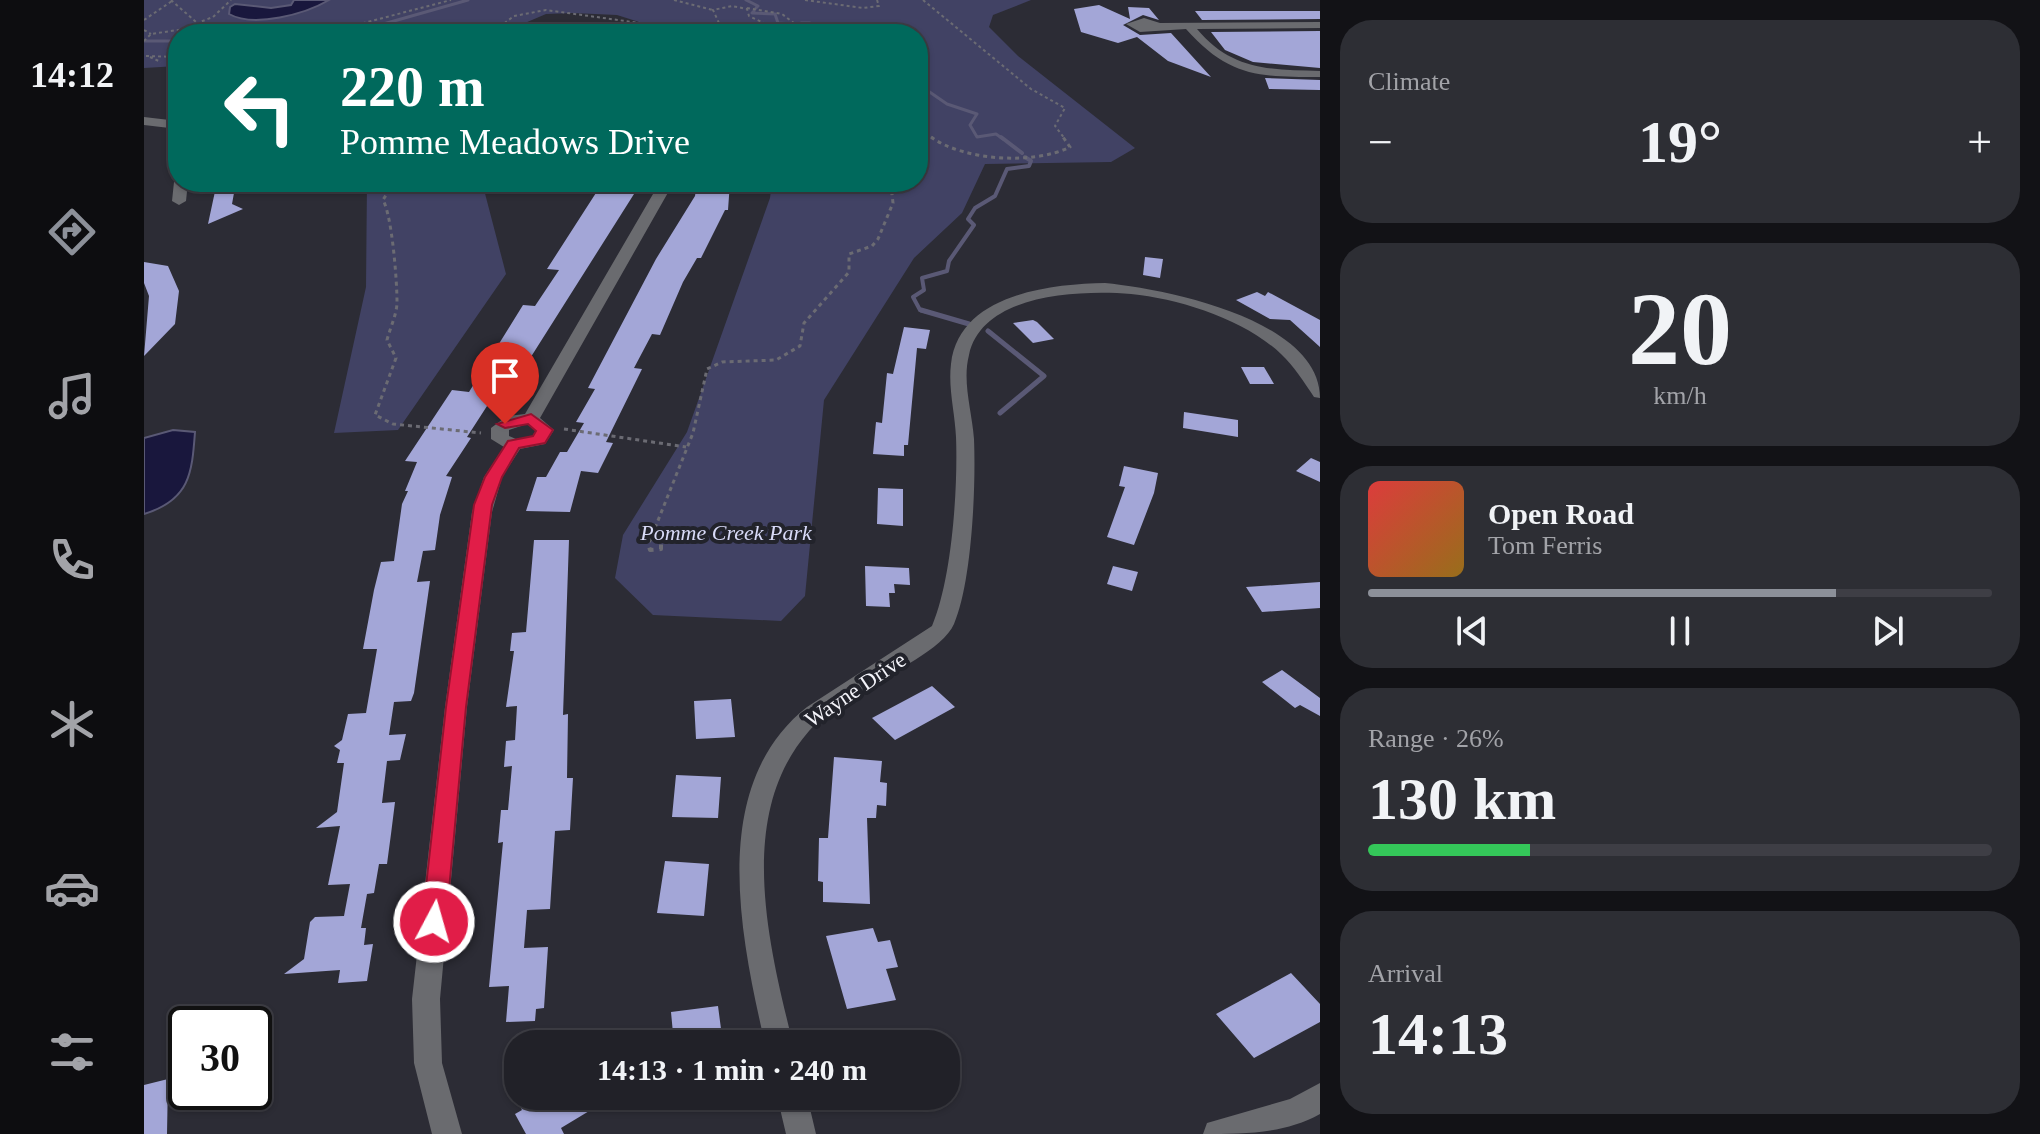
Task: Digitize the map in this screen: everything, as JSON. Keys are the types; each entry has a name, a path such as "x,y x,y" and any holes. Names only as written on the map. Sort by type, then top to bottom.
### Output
{"street":[{"path":"1157,26 1320,25"},
{"path":"1189,26 1210,50 1236,63 1283,72 1320,74"},
{"path":"144,121 168,124"},
{"path":"179,201 180,192"},
{"path":"447,1134 428,1063 428,984 456,707 482,512 493,477 514,445 531,443 543,435 543,425 531,419 661,192"},
{"name":"Wayne Drive","path":"776,1030 753,919 752,854 768,773 784,741 809,717 941,631 952,604 965,443 958,366 965,340 987,315 1027,295 1063,289 1108,288 1153,294 1198,306 1274,340 1297,361 1320,393"},
{"path":"1218,1134 1297,1112 1320,1097"},
{"path":"795,1110 801,1134"}],"path":[{"path":"195,24 213,17 231,0"},
{"path":"360,24 451,0"},
{"path":"674,0 713,10 720,6 744,7 782,14 796,24"},
{"path":"805,0 867,8 879,6 877,0"},
{"path":"923,0 1031,89 1065,108 1055,126 1070,142 1070,147 1053,155 970,153 941,144 928,133"},
{"path":"144,20 172,1 198,22"},
{"path":"744,7 757,21 769,24"},
{"path":"503,24 515,15 553,8 609,14 650,24"},
{"path":"713,10 719,24"},
{"path":"144,30 150,36"},
{"path":"144,41 150,36 168,33"},
{"path":"145,56 168,57"},
{"path":"145,56 161,62"},
{"path":"388,192 383,200 391,215 389,234 397,298 387,340 396,358 375,415 393,424 491,434"},
{"path":"652,539 670,498 707,369 722,362 776,360 800,346 804,323 849,272 849,254 872,246 878,239 893,203 890,192"},
{"path":"554,428 686,447"}],"green space":[{"name":"Pomme Creek Park","path":"144,0 1031,0 993,15 989,27 1018,56 1135,148 1111,162 985,164 962,213 914,258 824,400 805,596 781,621 653,615 615,578 623,535 687,432 771,192 928,192 928,24 645,24 617,15 573,13 546,14 522,24 168,24 168,67 144,68"},
{"path":"367,192 485,192 506,274 398,430 334,433 366,287"}],"shaded area":[{"path":"294,0 329,0 280,18 252,20 229,14 230,7 235,4 271,8 291,5"},
{"path":"173,430 195,432 190,472 180,493 144,514 144,438"}],"building":[{"path":"1099,5 1130,19 1128,7 1149,8 1159,20 1143,15 1123,25 1140,35 1171,33 1211,77 1168,61 1137,37 1118,43 1081,32 1074,9"},
{"path":"1195,11 1320,11 1320,19 1202,20"},
{"path":"1320,31 1320,68 1253,62 1225,50 1211,32"},
{"path":"1265,78 1320,80 1320,90 1269,89"},
{"path":"215,192 234,192 232,204 243,209 208,224"},
{"path":"597,192 634,192 510,390 498,389 446,476 452,477 440,515 435,550 423,551 417,582 430,581 414,693 411,701 394,702 389,735 406,734 400,760 387,761 382,803 395,802 387,864 379,864 374,893 367,894 361,928 366,928 364,945 373,944 367,981 338,983 340,970 284,974 304,959 310,922 315,917 344,916 350,884 328,885 340,826 316,828 337,812 344,763 337,763 340,750 334,746 342,740 348,714 366,713 377,649 363,649 381,562 394,561 402,504 408,491 405,491 417,462 405,461 452,390 469,392 523,305 535,306 559,270 547,269"},
{"path":"696,192 729,192 728,210 725,210 701,258 697,258 683,282 660,335 652,334 634,368 642,369 606,442 613,443 598,473 581,471 570,512 526,511 537,477 546,477 560,452 567,452 584,423 576,422 595,389 588,388 656,259"},
{"path":"1145,257 1163,259 1160,278 1143,275"},
{"path":"144,262 168,266 179,291 175,324 144,356 149,296 144,283"},
{"path":"1257,292 1265,296 1268,292 1320,320 1320,347 1290,320 1270,319 1236,300"},
{"path":"1033,320 1054,339 1033,343 1013,323"},
{"path":"904,327 930,330 926,349 917,348 908,445 904,445 904,456 873,454 876,422 882,423 887,373 893,374"},
{"path":"1241,367 1264,367 1274,384 1250,384"},
{"path":"1184,412 1238,420 1238,437 1183,428"},
{"path":"1311,458 1320,462 1320,482 1296,471"},
{"path":"1124,466 1158,473 1154,493 1134,545 1107,537 1125,487 1119,486"},
{"path":"878,488 903,489 903,526 877,524"},
{"path":"534,540 569,540 563,715 568,714 567,778 573,778 570,830 555,831 550,909 527,910 524,948 548,947 544,1008 536,1009 535,1021 506,1022 509,986 489,987 503,842 498,843 501,810 508,810 512,766 504,767 506,741 515,740 517,706 506,707 514,651 510,651 512,633 526,632"},
{"path":"865,566 909,568 910,585 894,584 895,593 889,593 890,607 866,606"},
{"path":"1113,566 1138,572 1132,591 1107,584"},
{"path":"1320,582 1320,608 1262,612 1246,587"},
{"path":"1282,670 1320,698 1320,716 1300,705 1295,708 1262,682"},
{"path":"932,686 955,707 895,740 872,718"},
{"path":"731,699 735,737 696,739 694,701"},
{"path":"834,757 882,761 880,782 887,783 886,806 877,805 876,818 867,818 870,904 823,902 823,882 818,881 819,838 828,838"},
{"path":"676,775 721,777 718,818 672,817"},
{"path":"665,861 709,864 704,916 657,913"},
{"path":"873,928 878,942 890,940 898,967 886,969 896,1000 847,1009 826,936"},
{"path":"1291,973 1320,1004 1320,1022 1254,1058 1216,1014"},
{"path":"718,1006 721,1030 673,1030 671,1012"},
{"path":"168,1079 167,1134 144,1134 144,1085"},
{"path":"522,1110 591,1110 561,1128 564,1134 526,1134 515,1114"}],"waterway":[{"path":"383,24 468,0"},
{"path":"746,0 758,6 756,8"},
{"path":"754,11 752,13 775,14 778,23 793,24"},
{"path":"801,23 812,24"},
{"path":"144,41 168,41"},
{"path":"928,91 947,104 977,114 970,125 977,137 996,134 1003,139"},
{"path":"1001,137 1022,153"},
{"path":"927,312 920,310 913,297 924,290 922,278 947,271 949,261 974,225 968,219 975,208 995,196 1007,169 1029,166 1031,161 1025,157"},
{"path":"921,310 927,312"},
{"path":"927,312 969,324"},
{"path":"988,331 1044,376 1000,413"}],"route":[{"path":"434,922 456,707 483,505 493,477 514,445 539,440 545,430 538,421 531,419 513,420 505,424"}]}
